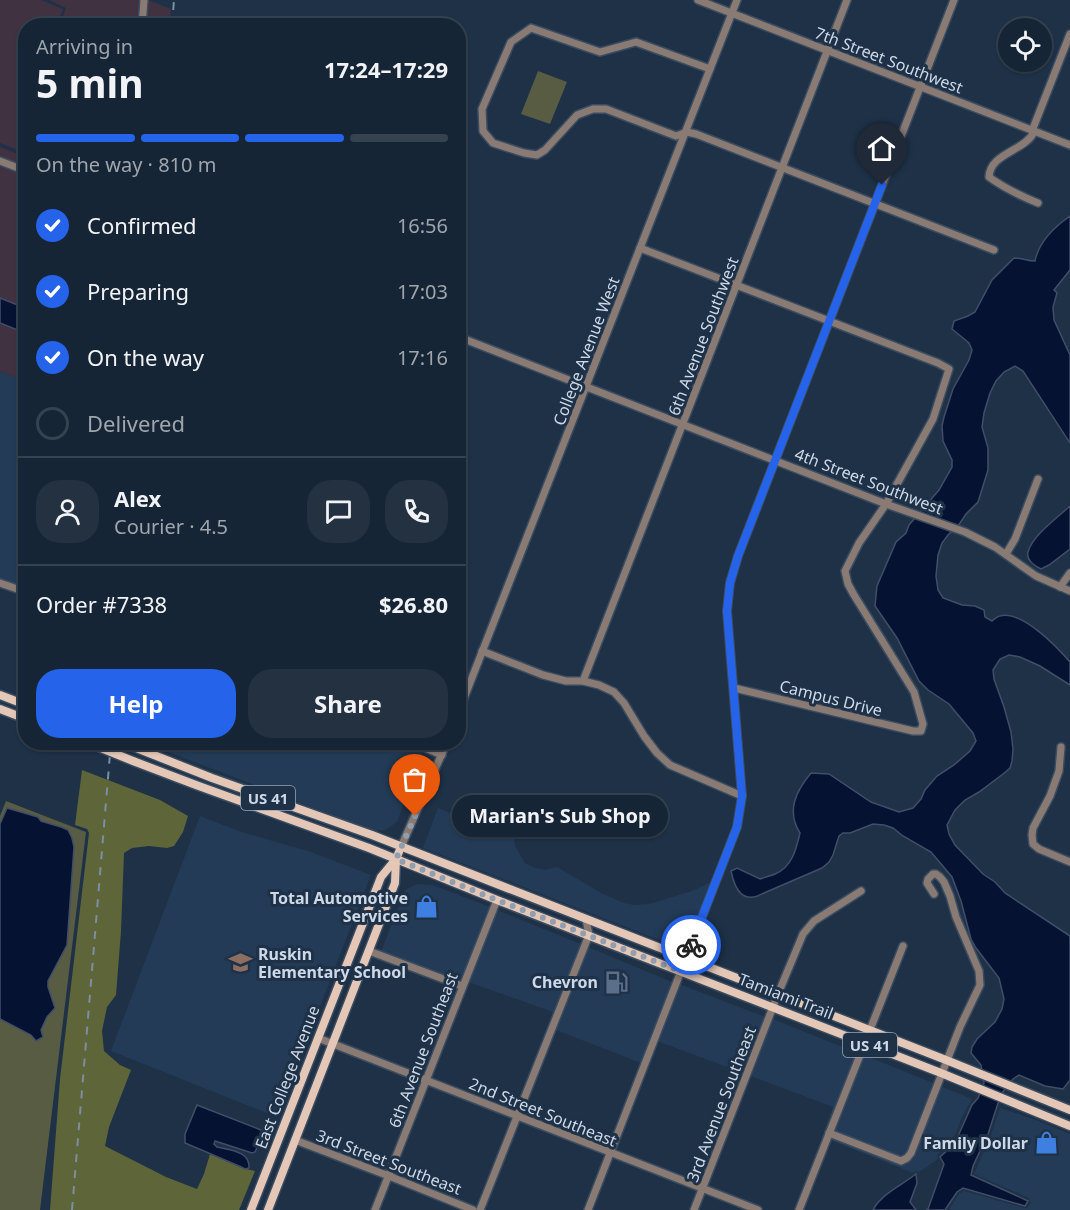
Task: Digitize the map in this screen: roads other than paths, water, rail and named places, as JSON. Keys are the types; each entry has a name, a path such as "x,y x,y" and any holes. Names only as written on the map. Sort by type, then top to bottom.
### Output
{"main road":[{"path":"0,695 18,702"},
{"path":"0,709 18,716"},
{"name":"Tamiami Trail","path":"106,750 396,859 1070,1126"},
{"name":"Tamiami Trail","path":"139,750 335,821 686,957 1070,1110"},
{"name":"East College Avenue","path":"251,1210 381,877 396,859 401,847"},
{"name":"East College Avenue","path":"267,1210 395,883 396,859"},
{"path":"497,900 500,896 517,892"}],"street":[{"path":"143,18 144,0"},
{"name":"7th Street Southwest","path":"698,0 1070,145"},
{"name":"College Avenue West","path":"466,693 737,0"},
{"name":"6th Avenue Southwest","path":"583,681 847,0"},
{"path":"588,1210 737,827 742,796 727,611 730,583 738,556 954,0"},
{"path":"710,69 636,42 600,52 531,28 511,42 482,109 483,130 493,143 537,155 545,150 577,115 593,109 606,109 676,136 687,132 994,250"},
{"path":"1038,202 1022,197 997,183 989,177 989,172 994,164 1005,155 1030,139 1070,34"},
{"path":"0,161 18,168"},
{"path":"640,249 949,369 933,419 886,504"},
{"name":"4th Street Southwest","path":"466,340 886,504 966,532 995,547 1036,576 1070,591"},
{"path":"1006,554 1015,539 1038,479"},
{"name":"Campus Drive","path":"734,688 921,731 923,724 914,692 854,596 845,570 859,543 886,504"},
{"path":"1060,587 1070,573"},
{"path":"0,583 18,589"},
{"path":"482,651 543,675 566,681 583,681 614,692 624,703 657,753 670,765 742,796"},
{"path":"1061,747 1059,771 1050,796 1033,828 1032,836 1034,844 1039,849 1070,862"},
{"path":"430,750 442,755"},
{"path":"401,847 444,750"},
{"path":"829,1133 901,1161 911,1154 946,1060 980,985 979,971 956,917 948,890 936,874 930,876 927,883 934,894"},
{"name":"3rd Avenue Southeast","path":"694,1210 803,934 814,921 861,891"},
{"name":"6th Avenue Southeast","path":"375,1210 497,900"},
{"path":"480,1210 589,935 586,919"},
{"path":"799,1210 903,946"},
{"path":"369,951 462,986"},
{"name":"2nd Street Southeast","path":"318,1038 758,1210"},
{"name":"3rd Street Southeast","path":"295,1140 473,1210"}],"railway":[{"path":"173,18 174,0"},
{"path":"72,1210 110,750"}],"place":[{"name":"Marian's Sub Shop","path":"415,816"},
{"name":"Total Automotive Services","path":"426,907"},
{"name":"Ruskin Elementary School","path":"240,963"},
{"name":"Chevron","path":"616,982"},
{"name":"Family Dollar","path":"1046,1143"}]}
